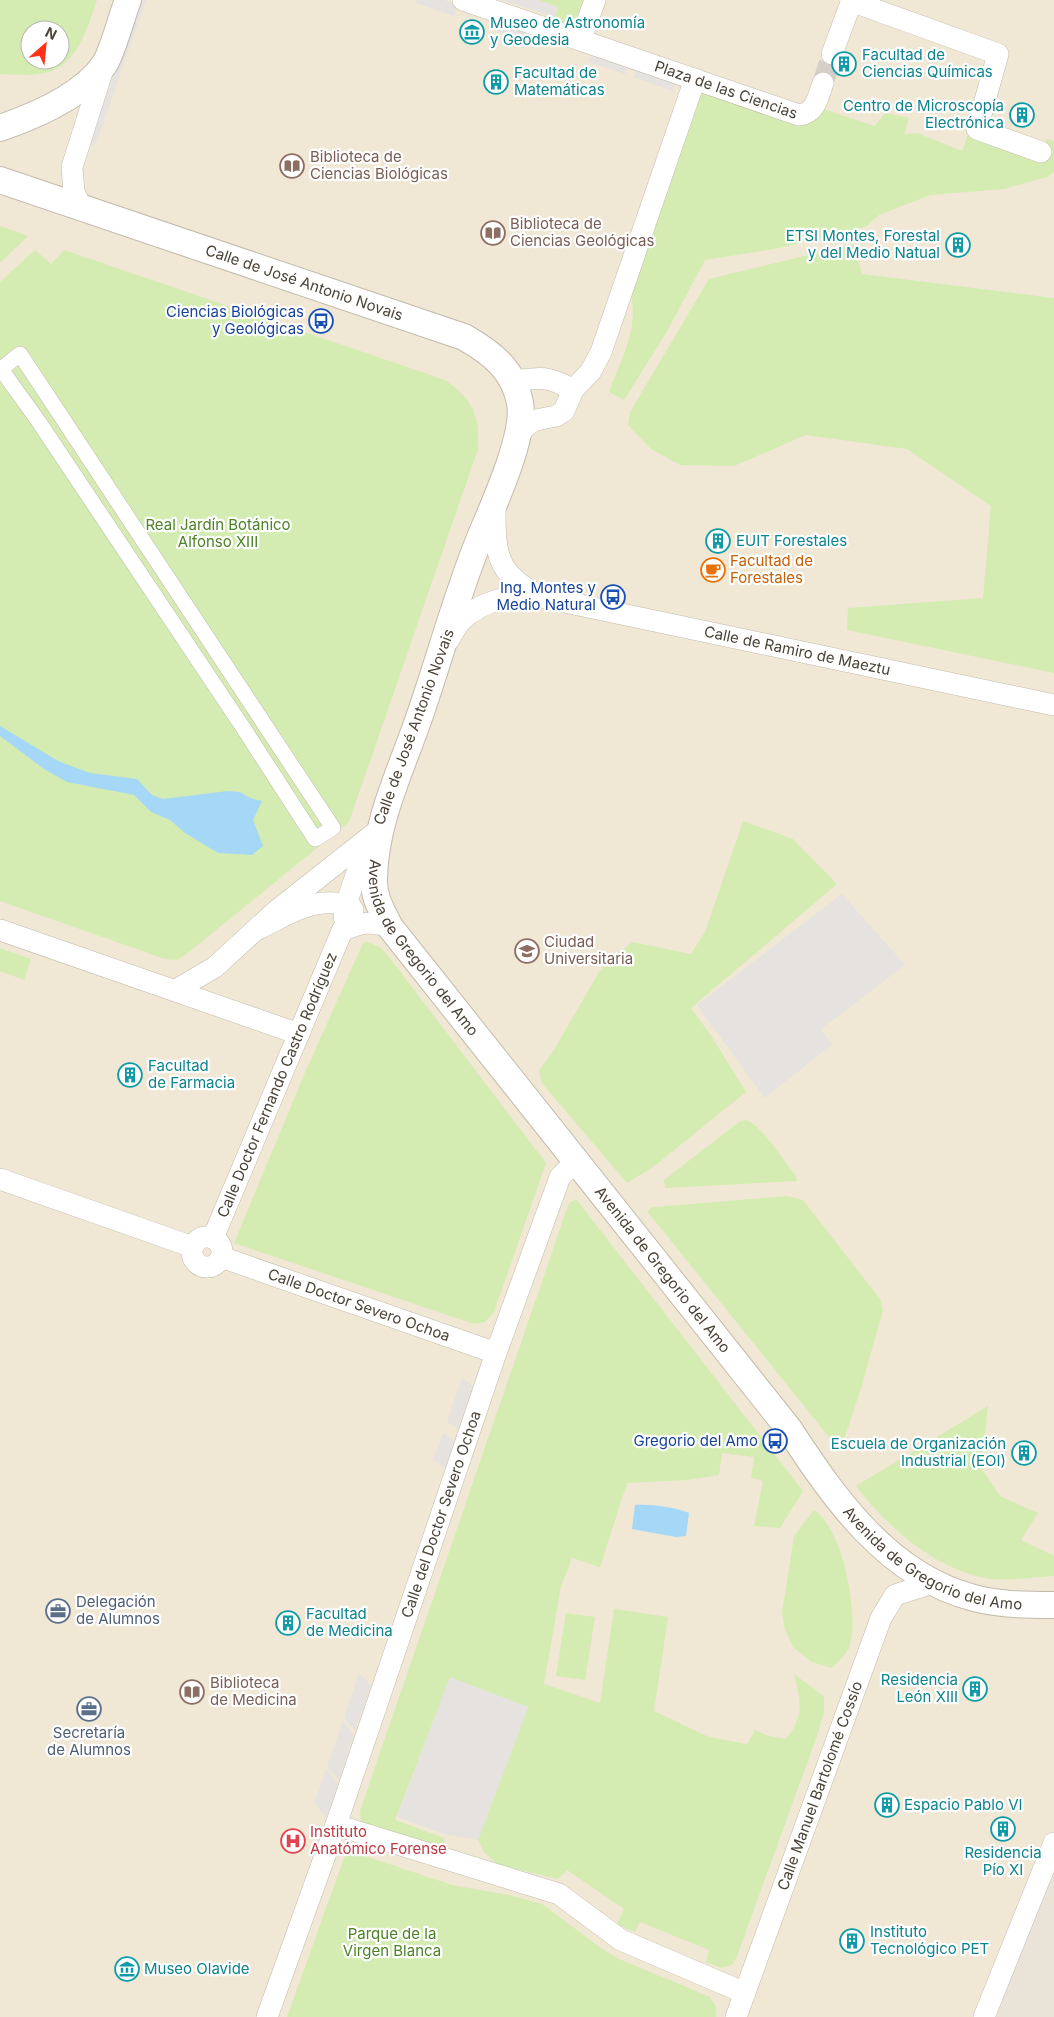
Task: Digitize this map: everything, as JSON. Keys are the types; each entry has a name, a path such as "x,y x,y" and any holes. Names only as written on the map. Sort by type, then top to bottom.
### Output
{"street":[{"path":"81,206 74,192 72,167 104,65 128,0"},
{"name":"Plaza de las Ciencias","path":"464,0 799,115 808,114 814,108 823,83"},
{"path":"581,40 595,0"},
{"path":"832,54 851,0 998,54 977,129 1041,152"},
{"path":"0,128 32,117 56,105 79,89 104,65"},
{"path":"517,436 536,420 556,416 564,411 574,390 591,370 601,352 695,79"},
{"name":"Calle de José Antonio Novais","path":"0,180 464,337 498,359 514,381 520,405 517,436 495,501 466,572 443,650 374,833 276,911 215,967 176,990"},
{"path":"20,354 333,828 320,841 315,840 244,729 1,369 20,354"},
{"path":"514,381 534,378 554,379 574,390"},
{"name":"Calle de Ramiro de Maeztu","path":"495,501 497,552 504,569 519,586 541,596"},
{"name":"Calle de Ramiro de Maeztu","path":"443,650 460,622 482,607 501,599 520,595 541,596 1054,705"},
{"name":"Calle Doctor Fernando Castro Rodríguez","path":"217,1248 299,1034 342,931 346,904 374,833"},
{"name":"Avenida de Gregorio del Amo","path":"374,833 376,899 390,927 789,1429 827,1487 872,1538 933,1582 974,1598 1019,1604 1054,1605"},
{"path":"258,928 302,906 323,902 346,904"},
{"path":"342,931 358,924 372,922 390,927"},
{"path":"0,930 299,1034"},
{"name":"Calle del Doctor Severo Ochoa","path":"267,2017 336,1826 496,1353 560,1177 568,1169 581,1166"},
{"path":"0,1179 193,1247 193,1256 202,1266 216,1264 217,1248"},
{"name":"Calle Doctor Severo Ochoa","path":"217,1248 496,1353"},
{"name":"Calle Manuel Bartolomé Cossío","path":"736,2017 881,1618 895,1595 933,1582"},
{"path":"336,1826 560,1894 622,1940 745,1993"},
{"path":"991,2014 1054,1843"}],"shaded area":[{"name":"Ciudad Universitaria","path":"0,0 1054,0 1054,1843 984,2017 0,2017"},
{"path":"140,0 146,0 96,144 89,146"},
{"path":"417,0 443,0 458,5 454,16 416,3"},
{"path":"503,0 538,0 558,7 555,17"},
{"path":"501,20 539,33 535,44 498,31"},
{"path":"592,52 628,65 625,74 589,62"},
{"path":"637,68 675,82 673,91 634,77"},
{"path":"842,894 905,965 821,1029 832,1044 765,1098 697,1005"},
{"path":"462,1378 474,1387 459,1429 447,1422"},
{"path":"443,1433 455,1441 446,1469 433,1460"},
{"path":"359,1673 371,1685 355,1731 344,1718"},
{"path":"450,1677 528,1707 478,1840 445,1834 397,1817"},
{"path":"343,1721 354,1735 339,1780 327,1767"},
{"path":"326,1769 338,1783 326,1818 315,1802"},
{"path":"1054,1843 1054,2017 984,2017"}],"green space":[{"path":"0,0 97,0 84,36 70,58 70,20 20,20 20,70 54,70 24,75 0,74"},
{"path":"538,0 583,0 575,21 567,25 557,21 555,17 558,7"},
{"path":"701,88 805,124 819,118 823,109 875,126 885,113 909,118 904,134 917,133 962,151 969,132 1041,152 1047,139 1054,141 1054,172 1047,177 1004,189 930,195 879,215 865,227 779,248 705,260 666,333 624,400 609,392 630,333 633,308 631,296"},
{"path":"0,226 28,236 0,263"},
{"path":"854,244 862,274 1054,298 1054,673 847,630 848,608 983,598 991,506 907,449 806,435 734,466 680,465 651,449 628,425 630,412 709,279"},
{"name":"Real Jardín Botánico Alfonso XIII","path":"35,250 51,264 64,250 445,380 455,387 468,401 473,409 478,427 478,449 349,822 184,956 176,960 165,959 0,901 0,282"},
{"path":"743,821 793,839 837,884 691,1008 712,1037 746,1092 653,1167 627,1183 541,1082 539,1070 554,1050 599,972 632,942 691,954 705,932"},
{"path":"368,942 381,948 389,957 546,1163 494,1312 485,1322 474,1324 234,1243 304,1075 363,943"},
{"path":"0,948 31,959 24,980 0,971"},
{"path":"746,1120 759,1129 766,1137 796,1176 797,1181 665,1188 664,1180 739,1122"},
{"path":"787,1196 803,1200 880,1299 883,1310 842,1446 833,1442 647,1211 653,1207"},
{"path":"576,1199 803,1491 780,1528 754,1526 763,1481 751,1478 754,1457 722,1453 719,1475 687,1480 627,1483 600,1567 572,1558 561,1586 544,1684 600,1703 614,1609 668,1617 654,1711 709,1737 747,1744 755,1730 768,1736 786,1739 796,1723 800,1708 794,1674 824,1696 824,1711 818,1733 737,1956 733,1964 722,1968 706,1962 709,1950 640,1922 635,1932 617,1924 624,1909 567,1870 558,1879 498,1865 484,1852 478,1840 528,1707 450,1678 395,1820 444,1838 445,1845 440,1850 361,1823 360,1811 569,1203"},
{"path":"988,1406 981,1468 1000,1496 1038,1513 1021,1540 1054,1556 1054,1576 992,1579 966,1573 947,1565 930,1555 897,1530 856,1486"},
{"path":"814,1510 824,1520 841,1553 850,1595 852,1633 849,1647 844,1656 831,1668 812,1662 793,1647 785,1630 782,1613 794,1536"},
{"path":"566,1613 595,1617 585,1680 556,1676"},
{"name":"Parque de la Virgen Blanca","path":"347,1850 452,1885 509,1895 542,1904 617,1958 710,1997 716,2007 716,2017 287,2017"}],"water":[{"path":"0,726 58,761 90,773 137,779 152,795 163,799 228,791 240,792 250,798 262,801 253,820 263,846 252,855 218,853 185,833 170,820 151,812 134,795 67,782 44,769 0,736"},
{"path":"635,1505 663,1506 689,1513 686,1536 676,1537 632,1529"}],"tunnel":[{"path":"823,83 832,54"}],"place":[{"name":"Museo de Astronomía y Geodesia","path":"472,32"},
{"name":"Facultad de Ciencias Químicas","path":"844,64"},
{"name":"Facultad de Matemáticas","path":"496,82"},
{"name":"Centro de Microscopía Electrónica","path":"1022,115"},
{"name":"Biblioteca de Ciencias Biológicas","path":"292,166"},
{"name":"Biblioteca de Ciencias Geológicas","path":"493,233"},
{"name":"ETSI Montes, Forestal y del Medio Natual","path":"958,245"},
{"name":"Ciencias Biológicas y Geológicas","path":"321,321"},
{"name":"EUIT Forestales","path":"718,541"},
{"name":"Facultad de Forestales","path":"713,570"},
{"name":"Ing. Montes y Medio Natural","path":"613,597"},
{"name":"Ciudad Universitaria","path":"527,951"},
{"name":"Facultad de Farmacia","path":"130,1075"},
{"name":"Gregorio del Amo","path":"775,1441"},
{"name":"Escuela de Organización Industrial (EOI)","path":"1024,1453"},
{"name":"Delegación de Alumnos","path":"58,1611"},
{"name":"Facultad de Medicina","path":"288,1623"},
{"name":"Residencia León XIII","path":"975,1689"},
{"name":"Biblioteca de Medicina","path":"192,1692"},
{"name":"Secretaría de Alumnos","path":"89,1709"},
{"name":"Espacio Pablo VI","path":"887,1805"},
{"name":"Residencia Pío XI","path":"1003,1829"},
{"name":"Instituto Anatómico Forense","path":"293,1841"},
{"name":"Instituto Tecnológico PET","path":"852,1941"},
{"name":"Museo Olavide","path":"127,1969"}]}
